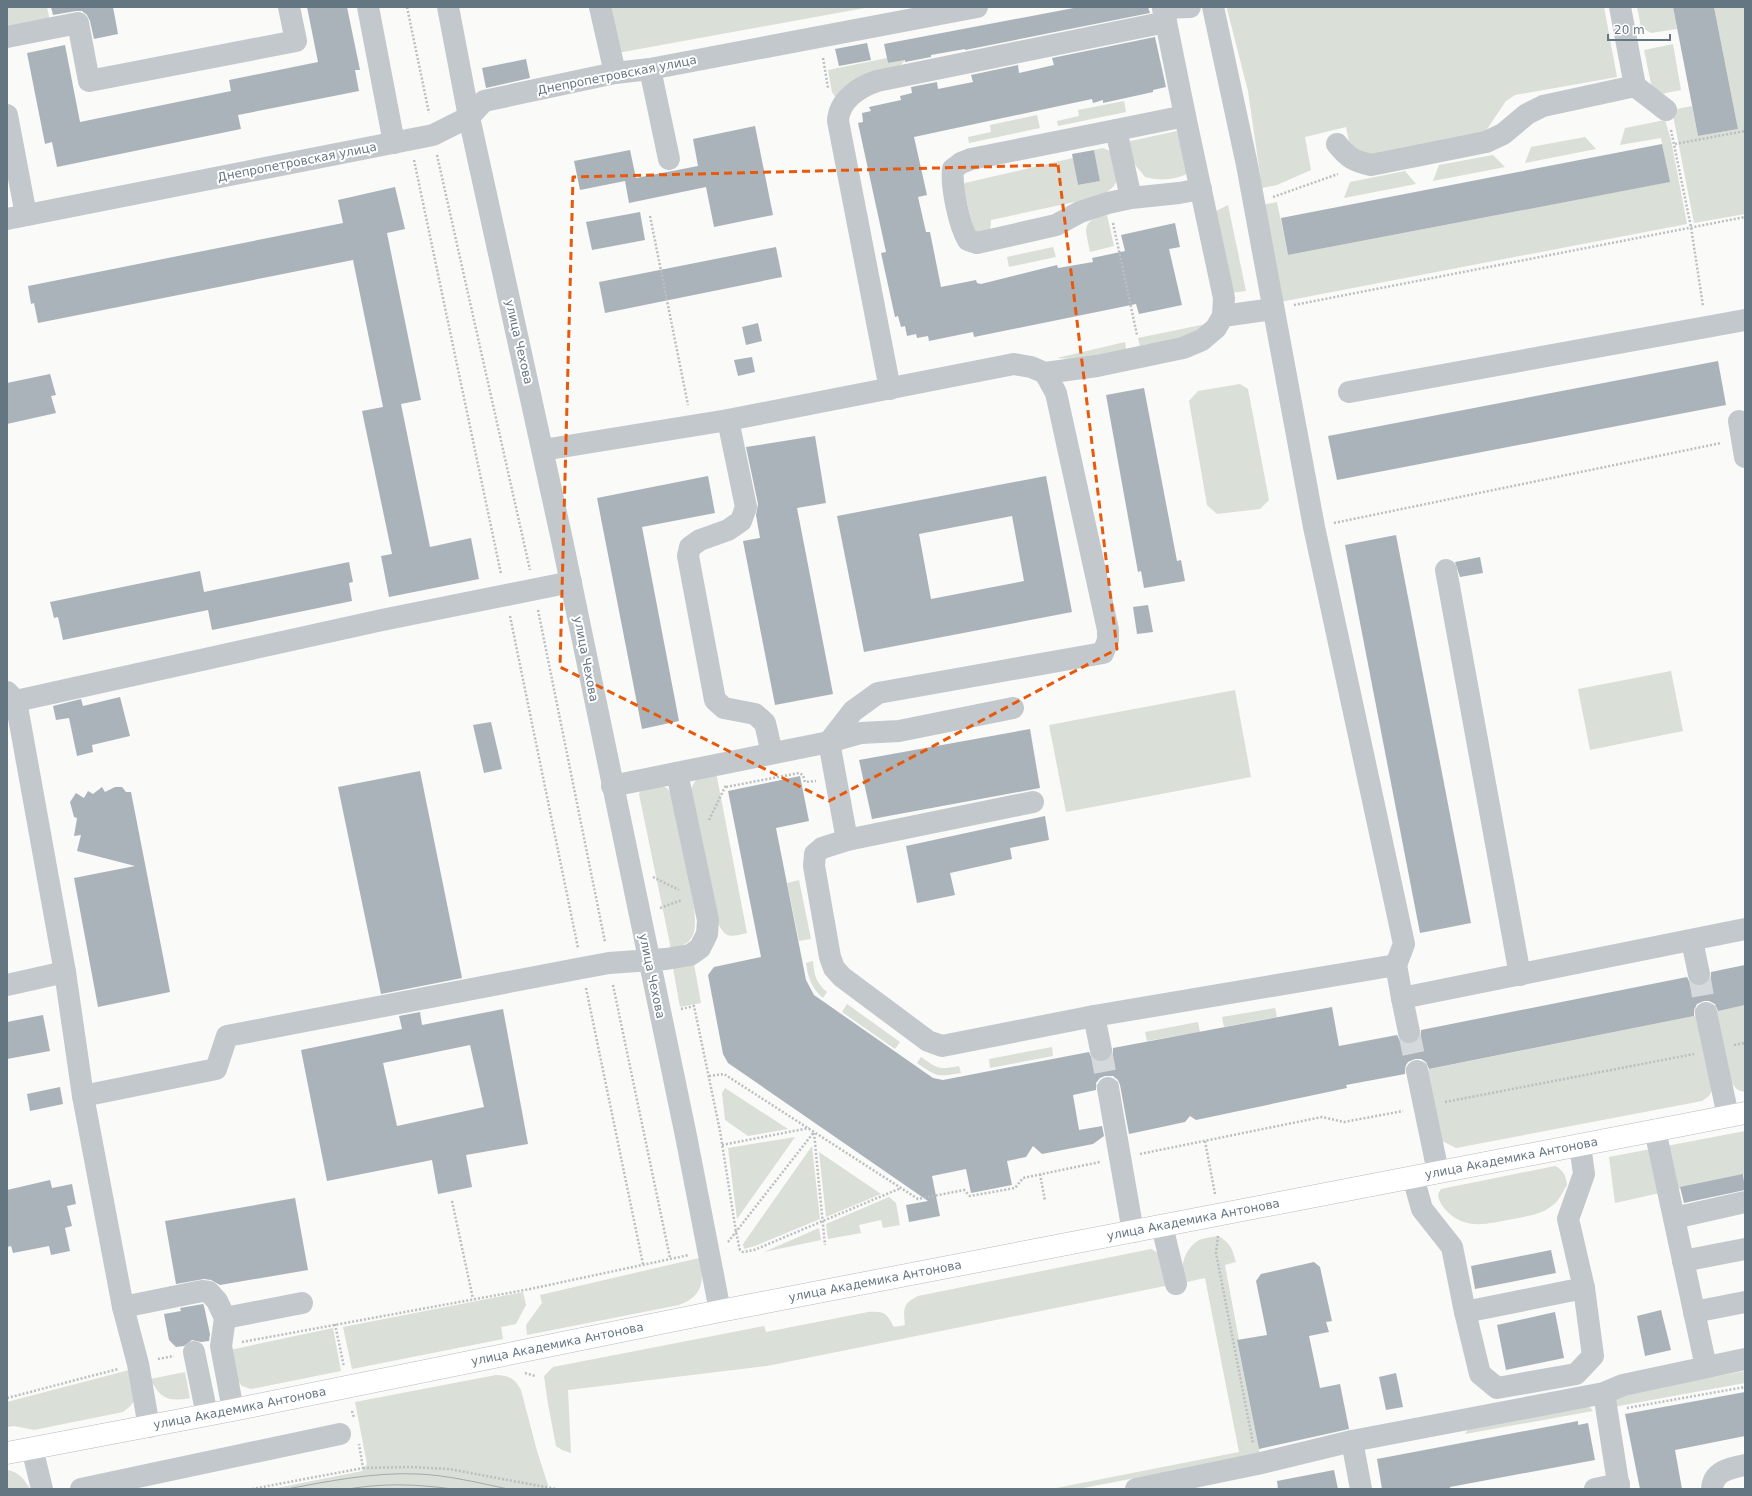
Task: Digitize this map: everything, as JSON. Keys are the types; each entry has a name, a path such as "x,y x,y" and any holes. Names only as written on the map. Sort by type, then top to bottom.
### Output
{"main road":[{"name":"улица Академика Антонова","path":"7,1453 149,1427 720,1311 1737,1115"}],"street":[{"path":"7,37 78,23 89,82 296,41 289,7"},
{"path":"368,7 402,141"},
{"name":"улица Чехова","path":"448,7 469,117 543,450 720,1311"},
{"path":"600,7 615,73"},
{"name":"Днепропетровская улица","path":"17,217 433,135 469,117 484,102 615,73 650,69 977,7"},
{"path":"890,389 838,121 839,112 843,105 853,93 864,86 877,81 1190,7"},
{"path":"1213,7 1247,165 1314,527 1404,944 1396,965 1409,1032"},
{"path":"1620,7 1635,86 1666,110"},
{"path":"543,450 728,420 1014,364 1030,366 1045,373 1097,366 1183,348 1202,340 1216,328 1223,316 1224,298 1164,12"},
{"path":"650,69 669,159"},
{"path":"1337,144 1346,155 1357,162 1371,164 1486,142 1503,134 1527,114 1543,106 1635,86"},
{"path":"7,115 17,217"},
{"path":"1185,116 971,159 961,163 953,169 952,180 963,232 968,240 978,243 1056,225 1080,212 1108,203 1131,198 1179,194 1201,189"},
{"path":"1116,130 1131,198"},
{"path":"1223,316 1273,309"},
{"path":"1349,392 1745,320"},
{"path":"847,840 829,742 853,711 878,693 1103,653 1108,640 1108,630 1056,393 1045,373"},
{"path":"728,420 746,507 741,522 728,530 700,540 690,547 688,556 716,700 724,708 755,714 764,723 772,753"},
{"path":"1446,570 1520,975"},
{"path":"149,1427 138,1364 123,1306 83,1096 65,972 12,696 570,582"},
{"path":"612,786 829,742 861,733 899,731 1013,708"},
{"path":"83,1096 216,1069 227,1036 609,963 666,959 690,955 700,948 707,934 708,920 697,895 677,773"},
{"path":"1033,802 847,840 822,848 815,854 814,866 830,957 834,968 842,977 928,1041 942,1046 955,1044 1094,1016 1396,965"},
{"path":"1402,998 1692,941 1745,929"},
{"path":"1692,941 1699,974"},
{"path":"7,985 65,972"},
{"path":"1706,1013 1714,1050 1737,1115"},
{"path":"1094,1016 1101,1050"},
{"path":"1417,1071 1438,1172"},
{"path":"1108,1088 1133,1232"},
{"path":"1655,1130 1706,1367"},
{"path":"1413,1177 1422,1209 1452,1247 1465,1312 1480,1374 1497,1388 1576,1374 1592,1356 1584,1288 1568,1219 1584,1174 1580,1145"},
{"path":"1674,1218 1745,1202"},
{"path":"1162,1226 1176,1284"},
{"path":"1683,1261 1745,1249"},
{"path":"1465,1312 1584,1288"},
{"path":"123,1306 202,1291 209,1292 217,1301 225,1318 221,1346 233,1410"},
{"path":"1694,1312 1745,1302"},
{"path":"225,1318 302,1303"},
{"path":"194,1352 207,1415"},
{"path":"1136,1489 1257,1464 1352,1441 1606,1403 1623,1385 1745,1358"},
{"path":"1595,1489 1619,1487 1606,1403"},
{"path":"81,1489 349,1438"},
{"path":"1352,1441 1361,1489"},
{"path":"32,1448 42,1489"},
{"path":"1712,1489 1712,1483 1718,1474 1728,1468 1745,1465"}],"path":[{"path":"407,7 433,135 534,589 670,1258"},
{"path":"824,62 826,77"},
{"path":"1666,110 1675,144 1691,227 1706,327"},
{"path":"1675,144 1745,131"},
{"path":"402,141 505,595 643,1264"},
{"path":"1274,197 1326,180 1346,170 1357,162"},
{"path":"1108,203 1137,335"},
{"path":"650,216 692,426"},
{"path":"1273,309 1745,217"},
{"path":"1314,527 1742,439"},
{"path":"708,822 726,787 722,763"},
{"path":"726,787 799,773 803,775 805,782 836,778"},
{"path":"649,874 697,895"},
{"path":"656,910 697,895"},
{"path":"709,1076 724,1074 918,1198 964,1190 970,1196 1015,1188 1023,1178 1040,1174 1205,1142 1322,1117 1344,1122 1745,1043"},
{"path":"722,1145 809,1128"},
{"path":"814,1132 825,1245"},
{"path":"221,1346 530,1289 670,1258 723,1248 814,1132"},
{"path":"1205,1142 1216,1199"},
{"path":"1040,1174 1045,1201"},
{"path":"736,1232 740,1250 743,1252 754,1250 901,1188"},
{"path":"452,1201 473,1299"},
{"path":"1218,1236 1216,1253 1257,1464"},
{"path":"335,1324 344,1370"},
{"path":"7,1398 138,1364 194,1352"},
{"path":"1606,1403 1745,1387"},
{"path":"349,1438 364,1468"},
{"path":"252,1489 364,1468 403,1467 449,1470 555,1489"}],"highlighted area":[{"path":"1058,165 1117,649 829,801 560,667 573,177"}],"shaded area":[{"path":"7,7 47,7 51,26 7,36"},
{"path":"608,7 870,7 623,52 617,51"},
{"path":"1228,7 1604,7 1617,77 1515,95 1506,101 1485,132 1369,157 1350,146 1346,127 1305,137 1311,170 1277,185 1262,188 1248,91 1227,9"},
{"path":"1637,7 1673,7 1677,29 1651,33 1641,27"},
{"path":"1714,7 1744,7 1745,13 1745,214 1694,223 1672,110 1692,106 1698,136 1738,129"},
{"path":"1673,44 1681,90 1661,94 1652,88 1644,50"},
{"path":"887,58 888,63 905,60 893,74 836,98 832,92 828,70"},
{"path":"1124,101 1126,112 1058,126 1057,121 1079,116 1078,110"},
{"path":"1037,115 1040,128 969,143 968,137 991,132 990,125"},
{"path":"1665,120 1671,140 1687,224 1280,302 1262,205 1277,202 1288,255 1669,182 1661,138 1620,145 1625,128"},
{"path":"1177,131 1187,174 1177,178 1166,179 1145,177 1132,161 1126,142"},
{"path":"1585,137 1596,149 1525,163 1531,147"},
{"path":"1103,148 1110,151 1118,178 1114,186 1106,193 1079,201 991,220 990,232 974,232 963,186 965,183 1073,158 1078,185 1100,181 1094,150"},
{"path":"1493,155 1505,167 1433,181 1439,165"},
{"path":"1405,171 1416,184 1344,198 1350,182"},
{"path":"1228,205 1246,291 1231,293 1214,212"},
{"path":"1107,215 1114,246 1090,252 1086,227 1092,220"},
{"path":"1053,247 1056,257 1009,267 1007,257"},
{"path":"1211,323 1205,330 1141,351 1138,338"},
{"path":"1125,342 1127,354 1071,359 1057,358"},
{"path":"1240,384 1248,389 1269,500 1260,509 1217,514 1207,505 1189,401 1198,391"},
{"path":"1671,671 1683,731 1590,750 1578,689"},
{"path":"1235,690 1251,777 1066,812 1049,725"},
{"path":"716,772 747,933 734,936 724,933 719,925 690,791 696,779"},
{"path":"662,785 668,789 671,794 695,915 693,935 686,943 671,949 639,794 641,790"},
{"path":"799,880 811,939 799,941 787,883"},
{"path":"813,961 816,978 827,992 823,998 813,986 808,973 806,963"},
{"path":"694,964 701,1003 680,1007 673,968"},
{"path":"847,1004 900,1042 895,1049 842,1012"},
{"path":"1745,1005 1745,1092 1740,1091 1734,1086 1728,1072 1716,1011"},
{"path":"1275,1008 1277,1017 1224,1027 1222,1017"},
{"path":"1699,1015 1713,1089 1709,1096 1702,1101 1456,1148 1442,1141 1425,1070"},
{"path":"1198,1022 1200,1032 1147,1041 1145,1032"},
{"path":"1052,1047 1053,1056 990,1068 989,1059"},
{"path":"921,1057 939,1068 959,1066 961,1073 938,1075 933,1073 917,1063"},
{"path":"725,1088 788,1129 748,1136 725,1120 722,1093"},
{"path":"1745,1131 1745,1174 1615,1203 1609,1157"},
{"path":"795,1137 737,1219 728,1148"},
{"path":"812,1146 820,1219 755,1246 744,1249 743,1244"},
{"path":"819,1152 881,1194 826,1217"},
{"path":"1555,1166 1564,1173 1567,1185 1555,1203 1544,1211 1534,1215 1480,1224 1465,1223 1451,1215 1442,1206 1439,1200 1438,1194 1441,1189"},
{"path":"889,1197 896,1203 900,1225 883,1228 881,1220 859,1225 861,1233 828,1239 826,1224"},
{"path":"819,1228 821,1240 764,1252"},
{"path":"1218,1236 1226,1241 1236,1262 1225,1265 1239,1340 1237,1341 1260,1454 1078,1489 1051,1489 1239,1452 1205,1278 1182,1283 1184,1259 1189,1249 1199,1240"},
{"path":"1151,1249 1160,1254 1170,1285 767,1366 568,1390 571,1453 556,1446 544,1376 553,1367 764,1326 766,1332 868,1312 878,1312 884,1314 894,1327 905,1325 905,1307 909,1302 918,1296"},
{"path":"699,1258 702,1274 700,1287 693,1297 679,1305 527,1335 526,1325 542,1303 540,1295"},
{"path":"523,1292 526,1305 516,1324 501,1327 503,1339 352,1369 343,1327"},
{"path":"333,1328 341,1371 251,1389 242,1386 236,1379 230,1350"},
{"path":"133,1369 136,1394 133,1403 123,1412 34,1430 14,1426 7,1427 7,1402"},
{"path":"1745,1371 1745,1383 1613,1407 1613,1400 1626,1393"},
{"path":"185,1372 190,1398 176,1400 166,1398 158,1391 150,1379"},
{"path":"496,1375 511,1378 521,1390 537,1451 548,1485 547,1489 272,1489 362,1471 367,1464 355,1402"},
{"path":"1589,1406 1593,1411 1465,1434 1472,1423"},
{"path":"7,1470 15,1472 21,1476 30,1489 7,1489"}],"building":[{"path":"51,7 113,7 118,34 94,39 90,21 87,15 82,11 53,15"},
{"path":"307,7 347,7 360,70 355,70 359,91 238,115 241,129 57,167 52,142 45,144 27,53 65,45 80,122 231,91 229,80 318,62"},
{"path":"1079,7 1148,7 1150,13 965,50 931,55 931,57 905,62 905,60 888,63 884,44"},
{"path":"1673,7 1714,7 1738,129 1698,136"},
{"path":"1155,37 1166,87 1153,90 1153,92 1103,103 1103,100 1093,103 1092,99 914,137 927,195 918,197 926,232 930,232 941,287 976,280 977,283 981,284 1057,265 1058,268 1093,262 1092,258 1125,251 1121,235 1175,223 1180,247 1169,249 1182,305 1139,314 1136,304 974,337 973,332 929,341 928,336 917,338 916,334 907,336 905,326 901,327 898,316 895,317 881,253 886,252 858,123 863,122 862,113 871,111 869,107 901,100 900,96 912,93 911,87 937,82 938,89 973,82 971,75 1018,65 1019,73 1054,65 1052,58"},
{"path":"867,43 871,60 839,66 835,49"},
{"path":"526,59 530,78 486,88 482,68"},
{"path":"755,126 773,215 714,227 706,187 629,203 625,181 580,190 574,161 630,150 636,178 698,166 693,139"},
{"path":"1662,144 1670,182 1288,255 1281,218"},
{"path":"1094,150 1100,181 1078,185 1072,154"},
{"path":"395,187 405,229 387,233 421,400 401,404 430,547 471,538 479,579 389,597 381,556 392,554 362,411 383,407 353,260 38,323 34,303 31,304 28,286 343,223 338,200"},
{"path":"640,212 645,240 592,250 586,222"},
{"path":"776,247 782,277 605,313 599,282"},
{"path":"758,323 762,341 746,345 742,327"},
{"path":"752,357 755,372 738,376 734,360"},
{"path":"1718,361 1726,405 1337,480 1328,436"},
{"path":"50,374 56,395 51,396 56,413 7,424 7,383"},
{"path":"1144,388 1177,561 1181,560 1185,581 1144,588 1141,571 1138,572 1106,395"},
{"path":"815,436 826,503 797,508 833,694 775,705 743,541 760,538 756,515 758,504 746,447"},
{"path":"708,476 715,513 642,527 679,721 642,729 597,498"},
{"path":"1046,476 1072,612 864,652 837,516","holes":["1012,516 1024,581 931,599 919,534"]},
{"path":"1396,535 1471,923 1420,933 1345,545"},
{"path":"1480,557 1483,573 1460,577 1455,562"},
{"path":"349,562 353,582 349,583 352,601 212,630 208,610 63,640 58,617 54,618 50,602 200,571 204,592"},
{"path":"1148,605 1153,632 1137,634 1133,607"},
{"path":"120,697 130,736 92,745 93,752 77,756 69,718 56,720 53,706 81,699 83,706"},
{"path":"491,722 502,769 484,773 473,725"},
{"path":"1030,729 1040,788 872,819 859,760"},
{"path":"420,771 462,978 381,994 338,787"},
{"path":"800,776 809,821 776,828 806,980 814,995 933,1078 943,1080 1089,1052 1092,1059 1097,1062 1103,1062 1110,1059 1113,1054 1113,1048 1332,1007 1339,1046 1397,1035 1400,1041 1405,1044 1411,1044 1418,1041 1421,1036 1421,1030 1687,977 1690,983 1695,986 1701,986 1708,983 1711,978 1711,972 1745,965 1745,1005 1718,1011 1715,1004 1709,1001 1704,1001 1697,1004 1694,1010 1694,1016 1429,1069 1426,1062 1421,1059 1415,1059 1408,1062 1405,1067 1405,1074 1346,1085 1347,1088 1196,1120 1190,1116 1185,1122 1129,1134 1118,1080 1113,1076 1105,1076 1100,1078 1096,1083 1096,1090 1073,1095 1079,1130 1102,1126 1104,1136 1093,1144 1042,1154 1033,1146 1026,1157 1007,1161 1012,1185 971,1193 966,1169 932,1176 940,1216 909,1222 906,1205 928,1201 728,1063 723,1054 708,975 714,967 761,957 728,791"},
{"path":"102,787 105,792 115,787 122,787 126,792 131,792 170,992 98,1007 74,878 135,866 77,851 81,835 74,836 77,818 74,817 70,802 76,793 84,798 88,791 93,794"},
{"path":"1045,816 1049,840 1010,848 1012,859 950,873 955,895 917,903 906,846"},
{"path":"503,1009 528,1144 466,1155 472,1187 438,1194 432,1160 327,1181 301,1050 402,1029 399,1016 420,1012 422,1025","holes":["470,1045 484,1107 397,1126 383,1063"]},
{"path":"43,1015 50,1051 7,1059 7,1022"},
{"path":"60,1087 63,1104 30,1111 27,1094"},
{"path":"1743,1174 1745,1190 1684,1203 1680,1187"},
{"path":"50,1180 52,1188 72,1184 76,1204 67,1206 72,1226 65,1228 70,1251 51,1255 49,1246 13,1253 11,1246 7,1247 7,1190"},
{"path":"295,1198 308,1270 220,1285 211,1280 204,1279 176,1284 165,1221"},
{"path":"1551,1250 1556,1273 1475,1289 1471,1266"},
{"path":"1314,1262 1320,1267 1332,1321 1326,1322 1329,1332 1309,1336 1320,1388 1340,1384 1349,1429 1259,1449 1237,1340 1267,1335 1256,1281 1261,1274"},
{"path":"203,1304 210,1334 209,1341 201,1342 192,1340 184,1346 176,1347 169,1340 164,1314 181,1311 180,1308"},
{"path":"1661,1310 1671,1350 1645,1356 1637,1316"},
{"path":"1555,1312 1564,1358 1506,1370 1497,1325"},
{"path":"1396,1373 1403,1407 1386,1410 1379,1377"},
{"path":"1745,1392 1745,1436 1675,1450 1682,1489 1640,1489 1625,1414"},
{"path":"1578,1421 1578,1425 1588,1423 1595,1460 1450,1487 1450,1489 1382,1489 1377,1459"},
{"path":"1334,1470 1338,1489 1278,1489 1277,1481"}],"tunnel":[{"path":"1699,974 1706,1013"},
{"path":"1409,1032 1417,1071"},
{"path":"1101,1050 1108,1088"}],"tram line":[{"path":"287,1489 385,1474 440,1476 508,1489"},
{"path":"348,1489 400,1485 452,1489"}]}
